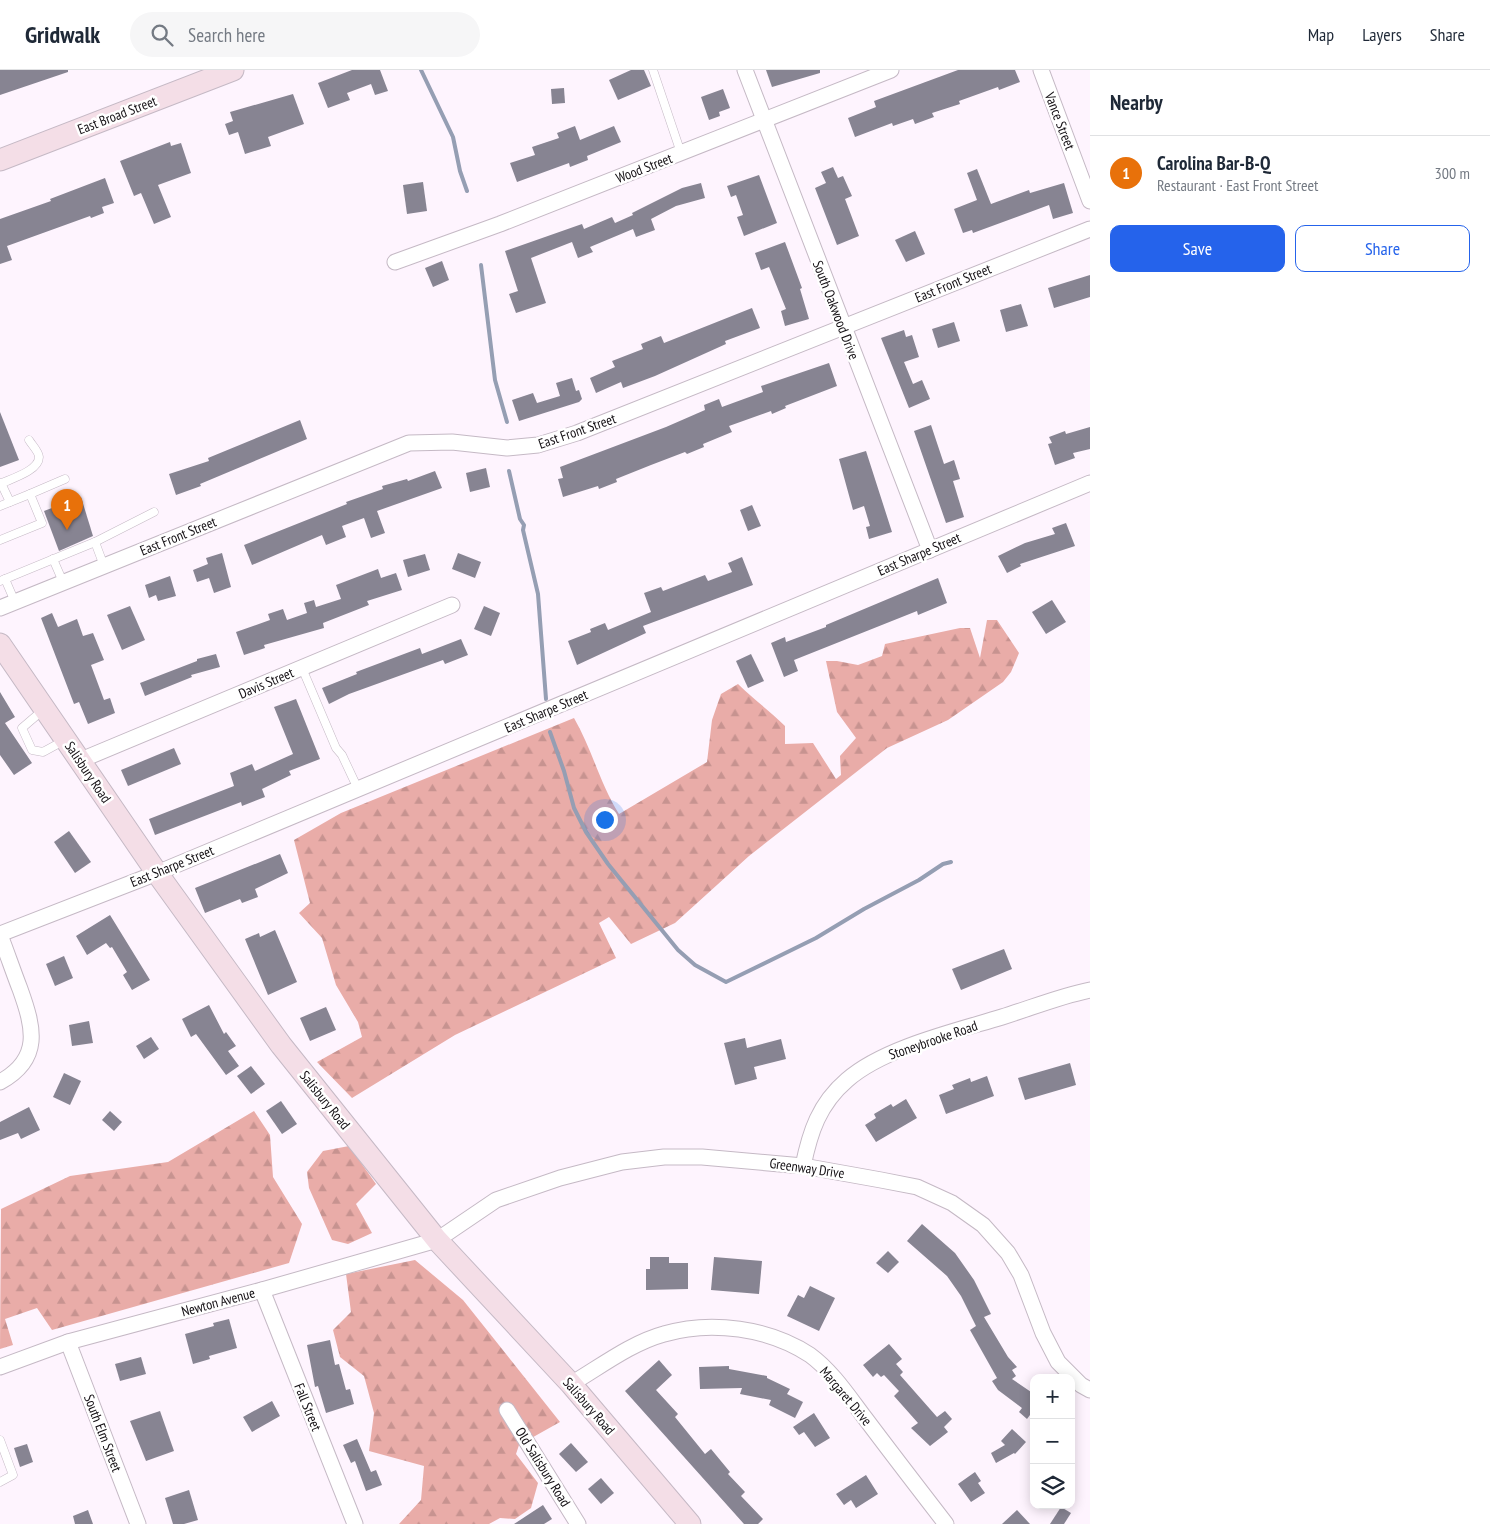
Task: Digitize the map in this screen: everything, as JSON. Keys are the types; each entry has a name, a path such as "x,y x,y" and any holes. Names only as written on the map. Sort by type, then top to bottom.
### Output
{"street":[{"name":"East Broad Street","path":"0,160 208,75 234,70"},
{"name":"South Oakwood Drive","path":"745,70 842,327 930,550"},
{"name":"Wood Street","path":"396,262 764,121 891,70"},
{"name":"Vance Street","path":"1041,70 1090,201"},
{"name":"East Front Street","path":"0,608 409,443 452,442 507,448 538,446 1090,229"},
{"name":"East Sharpe Street","path":"0,935 157,873 1090,483"},
{"name":"Davis Street","path":"80,760 452,605"},
{"name":"Salisbury Road","path":"0,646 253,1009 437,1240 571,1384 684,1521"},
{"path":"0,935 31,1020 32,1040 26,1059 14,1074 0,1082"},
{"name":"Stoneybrooke Road","path":"803,1166 810,1134 825,1104 847,1079 913,1045 1090,990"},
{"name":"Greenway Drive","path":"437,1240 496,1200 560,1178 622,1162 664,1157 702,1157 803,1166 918,1187 952,1203 983,1225 1008,1253 1021,1275 1043,1333 1058,1362 1081,1385 1090,1390"},
{"name":"Newton Avenue","path":"0,1367 68,1342 262,1290 437,1240"},
{"name":"Fall Street","path":"262,1290 354,1524"},
{"name":"Margaret Drive","path":"571,1384 636,1346 663,1334 691,1328 747,1330 781,1339 811,1356 836,1381 946,1524"},
{"name":"South Elm Street","path":"68,1342 138,1524"},
{"name":"Old Salisbury Road","path":"507,1410 578,1524"}],"lane":[{"path":"652,70 681,153"},
{"path":"10,502 1,484 31,470 38,462 39,455 29,440"},
{"path":"0,506 65,480"},
{"path":"0,540 42,523 30,494"},
{"path":"15,602 3,580 95,542 154,512"},
{"path":"95,542 104,566"},
{"path":"53,560 63,582"},
{"path":"302,668 336,748 342,755 358,789"},
{"path":"45,709 22,728 32,750 43,752 66,740"},
{"path":"0,1440 13,1475 0,1482"}],"green space":[{"path":"987,620 997,620 1019,653 1011,672 1003,682 948,720 887,748 749,856 675,923 631,944 609,917 599,923 616,958 455,1035 352,1098 317,1062 362,1037 358,1022 336,985 322,938 299,913 310,903 294,840 341,813 574,718 606,791 619,814 707,762 712,720 721,694 738,684 785,726 785,744 813,743 836,779 841,775 840,756 856,738 837,712 826,661 858,665 882,656 885,644 960,628 970,628 980,658"},
{"path":"254,1111 270,1135 273,1177 302,1224 289,1263 52,1330 37,1308 5,1319 13,1345 0,1349 1,1209 70,1176 168,1162"},
{"path":"349,1146 376,1184 356,1204 372,1233 348,1244 332,1240 309,1188 307,1172 323,1151"},
{"path":"415,1260 463,1300 560,1422 519,1445 516,1454 538,1483 531,1508 515,1519 500,1518 489,1524 399,1524 421,1500 424,1466 369,1451 374,1413 364,1376 340,1357 333,1330 351,1312 346,1274"}],"building":[{"path":"0,70 68,70 68,72 0,95"},
{"path":"352,70 380,70 388,91 375,95 371,84 347,93 350,100 328,108 318,83"},
{"path":"631,70 644,70 651,86 618,100 609,80"},
{"path":"766,70 820,70 820,73 772,87"},
{"path":"958,70 1015,70 1020,82 999,90 998,87 959,101 960,104 932,113 934,117 915,124 913,119 893,126 892,123 855,137 848,118 876,107 874,101"},
{"path":"564,88 565,103 552,104 551,89"},
{"path":"723,89 730,108 719,112 720,116 709,120 701,97"},
{"path":"293,94 304,124 268,137 271,146 245,154 238,132 229,135 225,124 233,121 230,112"},
{"path":"575,126 580,140 614,126 621,142 587,156 588,160 570,167 569,163 517,182 510,163 535,155 532,147 559,138 557,133"},
{"path":"170,142 171,146 181,143 191,173 158,185 171,217 154,224 141,193 134,196 120,161"},
{"path":"833,167 838,178 843,176 852,196 845,199 859,236 837,245 815,188 826,183 821,172"},
{"path":"977,169 991,204 1029,190 1030,193 1064,183 1073,213 1053,219 1049,205 973,233 972,230 963,233 954,209 977,200 967,173"},
{"path":"759,175 777,223 744,236 737,217 743,215 736,195 731,197 727,186"},
{"path":"105,178 114,203 102,207 104,213 91,218 90,216 7,246 12,260 0,264 0,219 51,201 50,199"},
{"path":"423,182 427,211 407,214 403,185"},
{"path":"701,183 705,198 676,206 651,219 655,230 636,237 633,229 590,247 593,252 578,258 572,242 531,258 546,303 516,313 509,294 518,291 505,251 582,224 584,229 612,217 615,223 682,188"},
{"path":"915,231 925,254 906,262 895,240"},
{"path":"785,242 802,288 800,289 809,319 785,326 781,311 786,309 769,267 761,270 755,253"},
{"path":"442,261 449,280 433,287 425,268"},
{"path":"1090,275 1090,297 1054,308 1048,288"},
{"path":"1021,304 1028,326 1006,332 1000,310"},
{"path":"752,308 760,328 725,341 726,344 655,376 623,388 621,382 596,393 590,378 615,367 612,361 643,349 641,344 661,336 664,343"},
{"path":"954,322 960,341 938,348 932,329"},
{"path":"904,330 906,337 912,335 919,357 904,362 913,384 922,380 930,399 909,408 881,338"},
{"path":"829,363 837,386 785,406 786,408 772,414 771,411 729,426 732,432 703,444 704,447 687,454 685,452 651,465 616,479 617,482 599,489 598,486 563,497 558,479 563,478 560,467 666,427 705,410 704,405 719,399 722,407 763,392 761,386"},
{"path":"572,378 576,391 579,390 582,399 579,402 519,421 512,400 533,393 537,403 560,396 556,383"},
{"path":"0,412 19,460 0,467"},
{"path":"300,420 307,439 200,484 201,486 176,495 169,474 209,461 208,458"},
{"path":"931,425 944,464 954,460 960,479 953,481 964,517 946,523 914,431"},
{"path":"1090,427 1090,449 1073,453 1075,458 1055,465 1048,444 1052,443 1049,437 1065,431 1066,434"},
{"path":"866,451 892,532 869,539 866,527 870,526 864,506 853,510 839,459"},
{"path":"486,468 490,487 470,492 466,473"},
{"path":"435,471 442,488 377,511 385,533 371,538 364,518 342,526 346,537 326,545 322,535 252,565 244,545 347,504 346,502 383,489 382,486 407,479 408,481"},
{"path":"81,497 93,536 59,551 44,511"},
{"path":"752,505 761,526 748,531 740,510"},
{"path":"1066,523 1075,546 1020,564 1021,566 1007,573 998,556 1025,543 1055,534 1052,528"},
{"path":"222,553 231,587 214,593 209,578 197,582 193,570 208,564 206,558"},
{"path":"458,553 481,562 475,578 452,569"},
{"path":"425,554 430,570 408,577 403,560"},
{"path":"742,557 753,585 643,626 646,633 577,665 568,641 591,632 590,629 605,623 608,630 651,612 644,593 661,587 663,591 705,575 708,581 732,572 728,563"},
{"path":"378,569 381,578 396,573 402,590 367,601 369,605 323,623 324,628 264,645 265,648 244,655 236,632 270,620 268,614 283,609 287,620 307,613 304,603 314,600 316,607 341,599 336,585"},
{"path":"170,576 176,596 158,601 156,595 149,598 145,585"},
{"path":"938,578 947,603 918,615 917,611 794,660 798,671 784,677 771,643 785,637 786,642 826,627 826,625"},
{"path":"1052,600 1066,622 1046,634 1032,612"},
{"path":"130,606 145,640 122,650 107,615"},
{"path":"484,606 500,613 491,636 474,629"},
{"path":"52,613 58,627 77,619 83,636 93,633 104,660 91,665 104,700 110,698 115,713 88,724 79,702 74,704 41,618"},
{"path":"461,639 468,655 445,664 443,660 349,694 329,704 322,688 357,674 356,672 420,648 422,654"},
{"path":"216,654 220,667 191,675 192,677 145,696 140,683 197,661 197,659"},
{"path":"751,654 764,681 748,688 736,661"},
{"path":"0,692 15,717 5,723 32,763 14,775 0,755"},
{"path":"296,699 320,759 289,771 291,775 262,789 265,797 242,806 241,802 155,835 149,819 234,786 230,773 252,764 255,771 293,754 274,707"},
{"path":"174,748 181,764 128,786 121,770"},
{"path":"69,831 91,862 75,873 54,842"},
{"path":"280,854 288,873 255,889 258,897 242,903 240,899 205,913 195,888"},
{"path":"110,915 150,980 132,990 123,975 127,972 112,947 110,948 106,943 87,955 76,936"},
{"path":"275,930 297,982 268,995 245,939 259,933 260,937"},
{"path":"1004,949 1012,969 961,990 952,969"},
{"path":"64,956 73,978 55,986 46,964"},
{"path":"209,1005 224,1034 226,1032 236,1046 228,1051 239,1066 226,1075 196,1034 191,1037 182,1019"},
{"path":"326,1007 336,1030 310,1041 300,1018"},
{"path":"89,1021 93,1043 72,1046 69,1025"},
{"path":"151,1037 159,1049 144,1059 136,1046"},
{"path":"745,1038 747,1048 781,1039 786,1059 754,1067 757,1079 735,1085 724,1043"},
{"path":"1070,1063 1076,1085 1025,1100 1018,1078"},
{"path":"251,1066 265,1084 251,1094 237,1076"},
{"path":"64,1073 81,1081 70,1105 53,1097"},
{"path":"987,1076 994,1096 946,1114 939,1095 954,1089 952,1085 970,1078 971,1082"},
{"path":"906,1099 917,1118 876,1142 865,1125 876,1118 874,1114 891,1104 893,1107"},
{"path":"281,1101 297,1124 282,1134 266,1111"},
{"path":"29,1107 40,1130 21,1139 18,1133 0,1140 0,1122"},
{"path":"110,1111 122,1122 114,1131 102,1120"},
{"path":"922,1224 955,1253 974,1280 991,1314 984,1317 1008,1357 1017,1367 1012,1370 1016,1376 1012,1379 1030,1391 1030,1415 1027,1419 1019,1412 1022,1408 998,1390 992,1381 997,1378 970,1330 976,1326 961,1296 947,1276 907,1241"},
{"path":"888,1251 899,1262 888,1273 876,1263"},
{"path":"650,1257 669,1257 669,1263 688,1263 688,1289 646,1290 646,1269 650,1269"},
{"path":"714,1257 762,1261 759,1294 711,1290"},
{"path":"810,1286 835,1298 819,1331 787,1316 798,1295 804,1298"},
{"path":"229,1319 237,1348 209,1356 210,1359 193,1364 185,1334 214,1326 213,1323"},
{"path":"330,1340 335,1365 339,1364 346,1390 350,1389 354,1404 326,1413 318,1386 315,1387 307,1345"},
{"path":"889,1344 902,1359 896,1364 903,1372 900,1375 937,1417 945,1411 952,1419 944,1427 948,1432 930,1446 911,1428 918,1423 894,1396 899,1391 884,1375 881,1377 877,1373 873,1377 863,1365"},
{"path":"141,1357 146,1374 120,1381 115,1364"},
{"path":"659,1360 672,1375 656,1390 678,1414 675,1417 705,1454 711,1449 730,1472 728,1474 745,1492 741,1496 763,1519 758,1524 744,1524 625,1391"},
{"path":"729,1366 729,1369 767,1376 767,1378 790,1389 787,1394 803,1402 795,1418 769,1405 771,1400 740,1394 742,1388 700,1389 699,1367"},
{"path":"272,1401 280,1416 252,1432 243,1417"},
{"path":"160,1411 174,1451 146,1461 130,1421"},
{"path":"814,1413 830,1438 815,1447 804,1432 799,1435 793,1427"},
{"path":"1012,1429 1026,1442 1015,1454 996,1463 991,1453 1005,1445 1001,1441"},
{"path":"357,1439 371,1472 376,1470 382,1485 366,1491 355,1461 351,1463 343,1445"},
{"path":"571,1443 588,1462 576,1472 559,1454"},
{"path":"27,1444 33,1462 20,1467 14,1448"},
{"path":"975,1472 981,1481 978,1483 985,1493 971,1502 958,1484"},
{"path":"866,1475 878,1494 856,1508 851,1500 844,1505 836,1494"},
{"path":"601,1478 614,1493 601,1504 588,1489"},
{"path":"189,1490 198,1520 184,1524 173,1524 165,1498"},
{"path":"543,1505 552,1519 544,1524 514,1524"},
{"path":"1060,1509 1064,1509 1071,1513 1064,1524 1050,1524"},
{"path":"88,1510 93,1524 75,1524 73,1516"},
{"path":"1017,1510 1030,1524 1002,1524"}],"waterway":[{"path":"421,70 453,137 460,171 467,191"},
{"path":"481,265 495,380 507,422"},
{"path":"509,471 520,519 524,525 523,530 538,594 546,699"},
{"path":"550,732 564,771 574,808 586,832 608,864 678,950 695,965 726,982 816,938 864,909 919,880 943,864 951,862"}],"place":[{"name":"Carolina Bar-B-Q","path":"67,530"}]}
